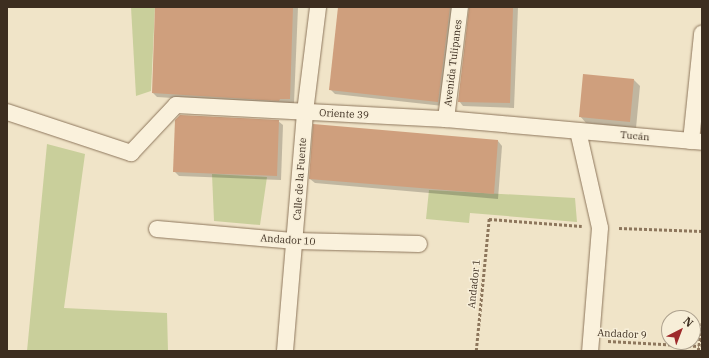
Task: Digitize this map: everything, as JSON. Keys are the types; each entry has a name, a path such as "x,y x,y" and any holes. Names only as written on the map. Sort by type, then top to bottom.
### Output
{"street":[{"name":"Calle de la Fuente","path":"284,351 295,241 305,112 318,7"},
{"name":"Avenida Tulipanes","path":"446,119 460,7"},
{"path":"697,142 702,34"},
{"name":"Oriente 39","path":"7,112 131,153 176,105 446,119 578,131"},
{"path":"578,131 600,228 591,346"},
{"name":"Tucán","path":"578,131 697,142"},
{"name":"Andador 10","path":"157,229 295,241 419,244"}],"path":[{"name":"Andador 1","path":"476,351 489,219"},
{"name":"Andador 9","path":"591,346 661,346"}],"green space":[{"path":"131,7 155,7 151,91 136,96"},
{"path":"47,144 85,154 64,308 167,313 168,351 27,351"},
{"path":"212,174 267,177 260,225 214,221"},
{"path":"429,190 575,198 577,222 470,213 469,223 426,219"}],"building":[{"path":"155,7 293,7 290,99 280,99 279,101 152,93"},
{"path":"338,7 450,7 438,102 329,90"},
{"path":"469,7 513,7 510,103 458,102"},
{"path":"583,74 634,79 630,122 579,117"},
{"path":"180,115 279,120 277,176 173,172 175,120"},
{"path":"313,124 498,140 494,194 309,179"}]}
